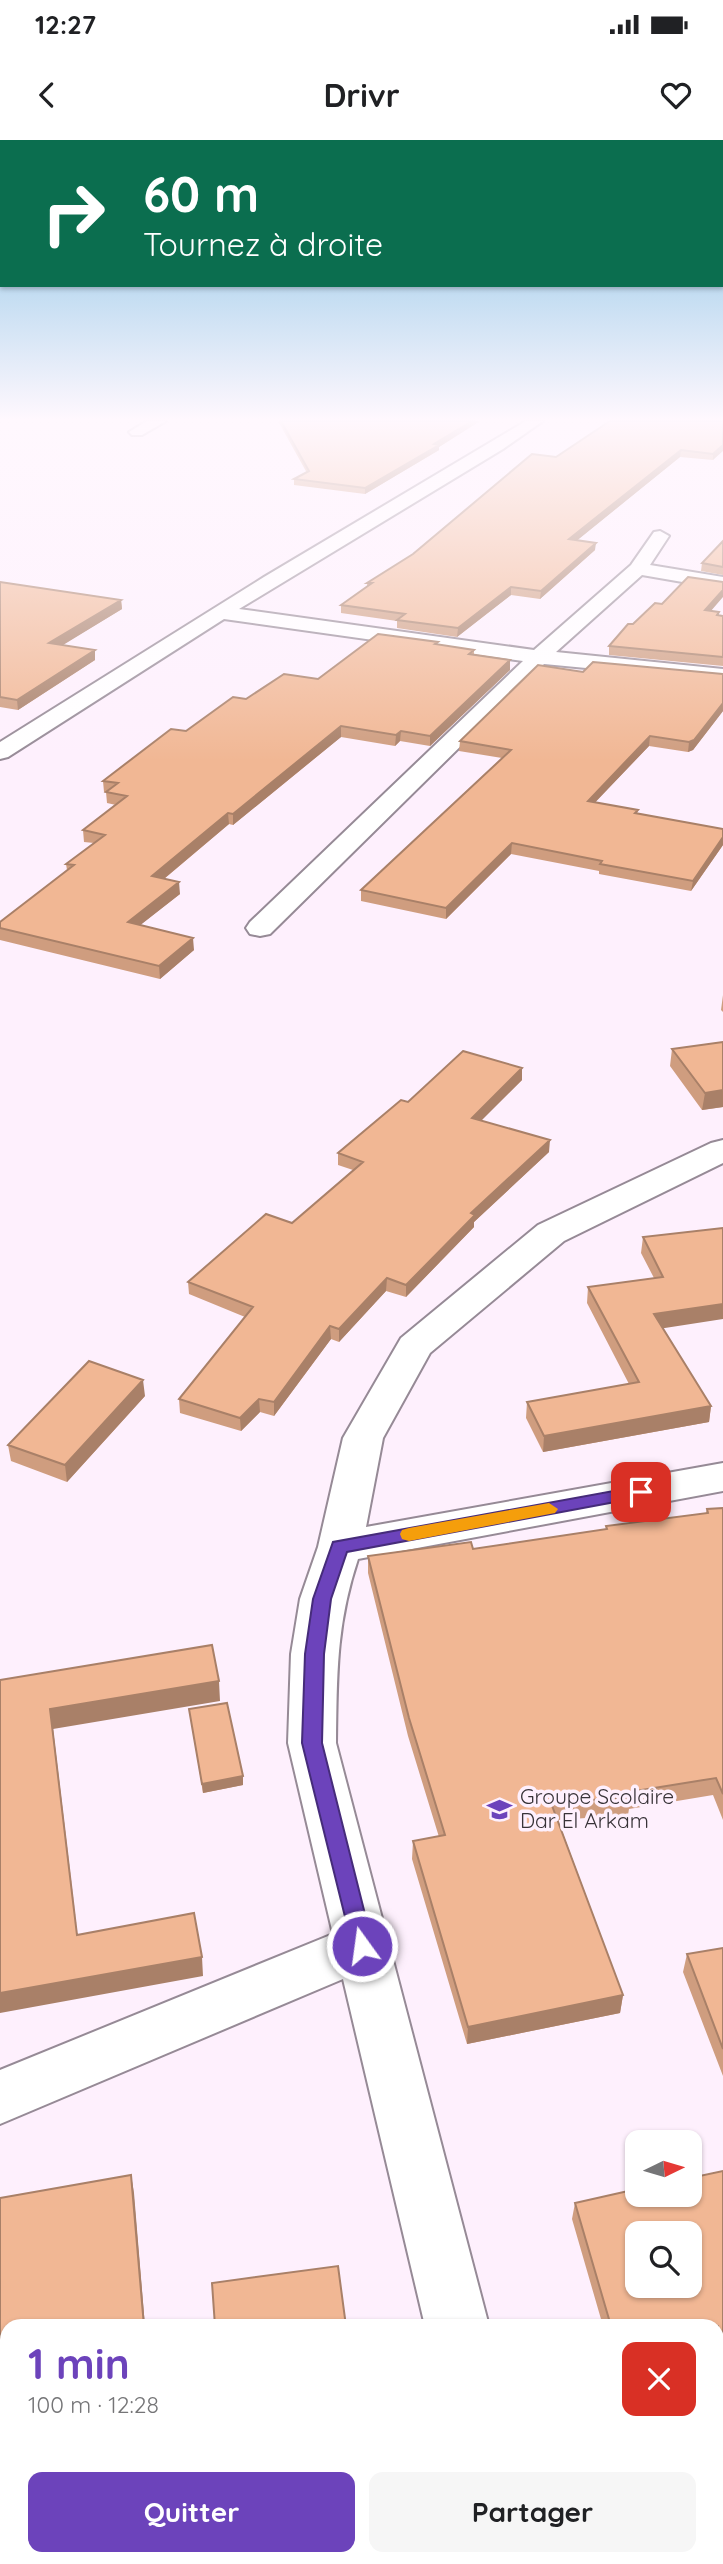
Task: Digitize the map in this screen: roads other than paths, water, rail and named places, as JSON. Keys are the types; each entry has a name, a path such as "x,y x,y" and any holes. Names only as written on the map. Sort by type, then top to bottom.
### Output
{"street":[{"path":"0,752 352,534"},
{"path":"260,928 539,657 638,569 660,536"},
{"path":"638,569 723,583"},
{"path":"223,613 539,657 723,675"},
{"path":"455,2319 312,1743 314,1654 322,1599 340,1547 363,1438 415,1346 551,1233 723,1150"},
{"path":"340,1547 723,1477"},
{"path":"0,2097 362,1946"}],"place":[{"name":"Groupe Scolaire Dar El Arkam","path":"500,1809"}]}
